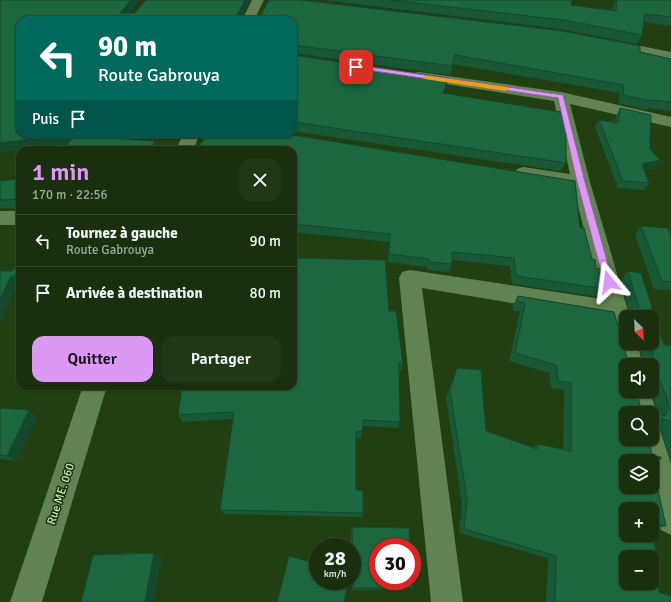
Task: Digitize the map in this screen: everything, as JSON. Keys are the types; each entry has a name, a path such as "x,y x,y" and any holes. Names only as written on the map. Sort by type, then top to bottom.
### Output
{"street":[{"path":"250,16 258,0"},
{"path":"597,41 671,56"},
{"path":"403,74 561,97 671,122"},
{"path":"561,97 581,182 629,358"},
{"path":"510,170 581,182"},
{"path":"0,218 16,218"},
{"path":"447,602 410,278 617,311"},
{"name":"Rue ME. 060","path":"26,602 94,390"},
{"path":"653,446 668,492 671,520"}],"building":[{"path":"0,0 131,0 120,13 135,13 146,0 245,0 236,16 16,16 16,138 41,138 0,143"},
{"path":"269,0 301,0 563,31 640,46 640,52 671,59 671,102 652,101 623,95 624,85 455,55 452,66 297,46 297,16 260,16"},
{"path":"391,0 572,0 571,5 616,11 617,0 671,0 671,17 645,14 642,35 563,20"},
{"path":"297,56 448,78 443,93 561,112 566,135 566,163 297,123"},
{"path":"620,108 651,115 650,149 660,160 642,164 649,183 623,181 599,120 618,123"},
{"path":"297,136 575,181 580,228 584,228 592,259 595,260 596,268 601,269 606,289 516,276 514,258 452,252 452,264 429,262 429,259 389,254 390,234 297,224 297,146 199,146 205,138 297,138"},
{"path":"72,138 128,138 127,139 155,141 152,146 67,146"},
{"path":"16,179 16,199 0,200 0,181"},
{"path":"641,226 668,228 671,236 671,282 662,281"},
{"path":"297,258 385,260 389,311 396,311 403,363 399,363 400,422 363,420 362,431 356,432 356,490 363,491 363,513 220,510 234,412 178,415 181,390 297,390"},
{"path":"16,264 16,276 11,276 0,299 0,271 12,271"},
{"path":"628,271 641,273 653,310 636,310 639,308"},
{"path":"518,296 614,312 619,330 619,350 625,350 627,358 619,358 619,398 638,398 640,406 619,406 619,446 650,446 652,454 619,454 619,494 659,494 666,526 659,524 659,502 619,502 619,542 655,542 655,550 619,550 619,590 659,590 659,592 671,596 671,602 555,602 556,556 464,529 467,500 450,390 457,368 481,370 486,431 537,449 537,444 571,451 571,383 558,381 556,365 515,353 525,303 518,302"},
{"path":"659,329 664,345 671,346 671,422 662,418 661,431 659,431 659,408 661,408 662,415 665,416 669,406 661,382 659,382 659,358 653,358 652,350 659,350"},
{"path":"0,408 29,410 7,456 0,455"},
{"path":"352,527 409,528 410,538 369,538 369,588 361,588 361,538 352,538"},
{"path":"154,553 145,602 81,602 93,555"},
{"path":"289,556 309,562 309,590 346,590 344,602 277,602"}],"slow traffic":[{"path":"427,77 506,89"}],"route":[{"path":"356,67 561,97 581,182 609,282"}]}
